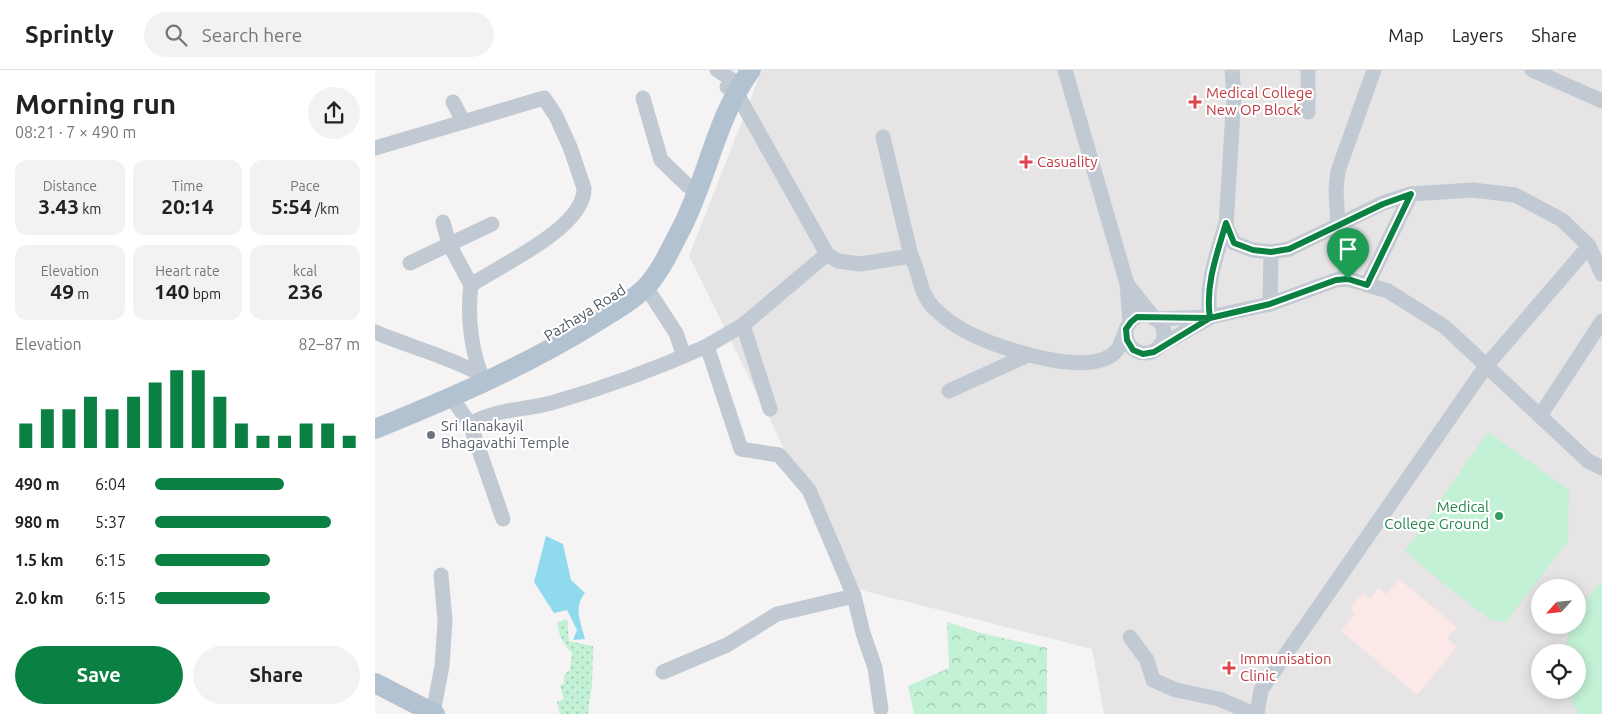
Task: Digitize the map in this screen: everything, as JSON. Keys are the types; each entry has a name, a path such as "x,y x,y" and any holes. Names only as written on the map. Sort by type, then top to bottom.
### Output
{"main road":[{"path":"375,429 452,398 483,378 571,338 621,307 646,287 662,265 700,191 722,123 730,80 751,70"},
{"name":"Pazhaya Road","path":"375,417 483,378 590,312 631,283 648,264 661,245 680,206 717,107 730,80"},
{"path":"375,683 434,713"}],"street":[{"path":"1065,70 1127,284 1127,340 1133,350 1143,354 1154,352 1210,318"},
{"path":"1210,318 1207,301 1213,269 1226,223 1234,95 1232,70"},
{"path":"1308,70 1309,112"},
{"path":"1348,279 1339,246 1336,190 1338,171 1374,70"},
{"path":"1532,70 1602,101"},
{"path":"730,80 827,254 838,261 860,264 911,256"},
{"path":"375,148 544,98 556,116 570,147 584,188 584,198 565,223 537,246 471,285"},
{"path":"643,98 661,160 688,186"},
{"path":"453,102 463,121"},
{"path":"883,137 911,256 926,297 932,306 952,323 975,336 1027,355 1075,363 1102,360 1117,350 1128,325 1137,317 1145,315 1154,318 1210,318 1270,304 1336,280 1348,279 1387,291 1445,327 1588,461 1602,468"},
{"path":"1226,223 1234,243 1253,250 1271,252 1289,249 1383,204 1411,194 1473,190 1515,195 1562,220 1589,246 1602,274"},
{"path":"1367,285 1411,194"},
{"path":"443,222 449,244 471,285 468,309 483,378"},
{"path":"410,263 492,224"},
{"path":"1130,637 1147,660 1153,680 1176,690 1219,699 1259,711 1261,690 1486,366 1589,246"},
{"path":"1270,304 1271,252"},
{"path":"469,424 487,414 549,403 653,370 707,346 743,325 827,254"},
{"path":"1127,284 1164,330 1161,346"},
{"path":"646,287 676,333 685,356"},
{"path":"1540,416 1602,321"},
{"path":"743,325 770,409"},
{"path":"375,332 411,347 459,362 483,378"},
{"path":"707,346 741,449 779,455 809,490 854,596 863,634 873,659 881,709"},
{"path":"949,391 1027,355"},
{"path":"452,398 469,424 503,519"},
{"path":"434,713 442,666 445,621 441,575"},
{"path":"663,672 727,645 777,614 854,596"}],"shaded area":[{"path":"762,70 1602,70 1602,714 1104,714 1092,649 853,588 689,256"},
{"path":"1399,579 1457,627 1447,638 1457,647 1417,695 1341,631 1355,613 1350,608 1363,593 1370,599 1378,588 1386,594"}],"green space":[{"name":"Medical College Ground","path":"1488,432 1569,490 1568,541 1539,579 1531,579 1531,589 1506,622 1491,620 1405,551"},
{"path":"1602,581 1602,714 1579,714 1572,699 1586,699 1586,644 1567,644 1569,634 1586,634 1586,599"},
{"path":"567,619 569,641 593,646 592,684 588,714 560,714 557,702 564,699 560,686 564,683 564,675 570,670 572,653 558,630 558,622"},
{"path":"947,622 981,633 1047,648 1047,714 914,714 908,686 949,668"}],"water":[{"path":"546,536 563,544 571,580 585,593 581,598 579,609 585,639 573,640 577,630 567,610 554,613 534,582"}],"place":[{"name":"Medical College New OP Block","path":"1195,102"},
{"name":"Casuality","path":"1026,162"},
{"name":"Sri Ilanakayil Bhagavathi Temple","path":"431,435"},
{"name":"Medical College Ground","path":"1499,516"},
{"name":"Immunisation Clinic","path":"1229,668"}],"route":[{"path":"1348,279 1336,280 1270,304 1210,318 1155,318 1145,315 1137,317 1126,329 1127,340 1133,350 1143,354 1154,352 1210,318 1207,301 1213,269 1226,223 1234,243 1253,250 1271,252 1289,249 1383,204 1411,194 1381,251 1367,285 1348,279"}]}
